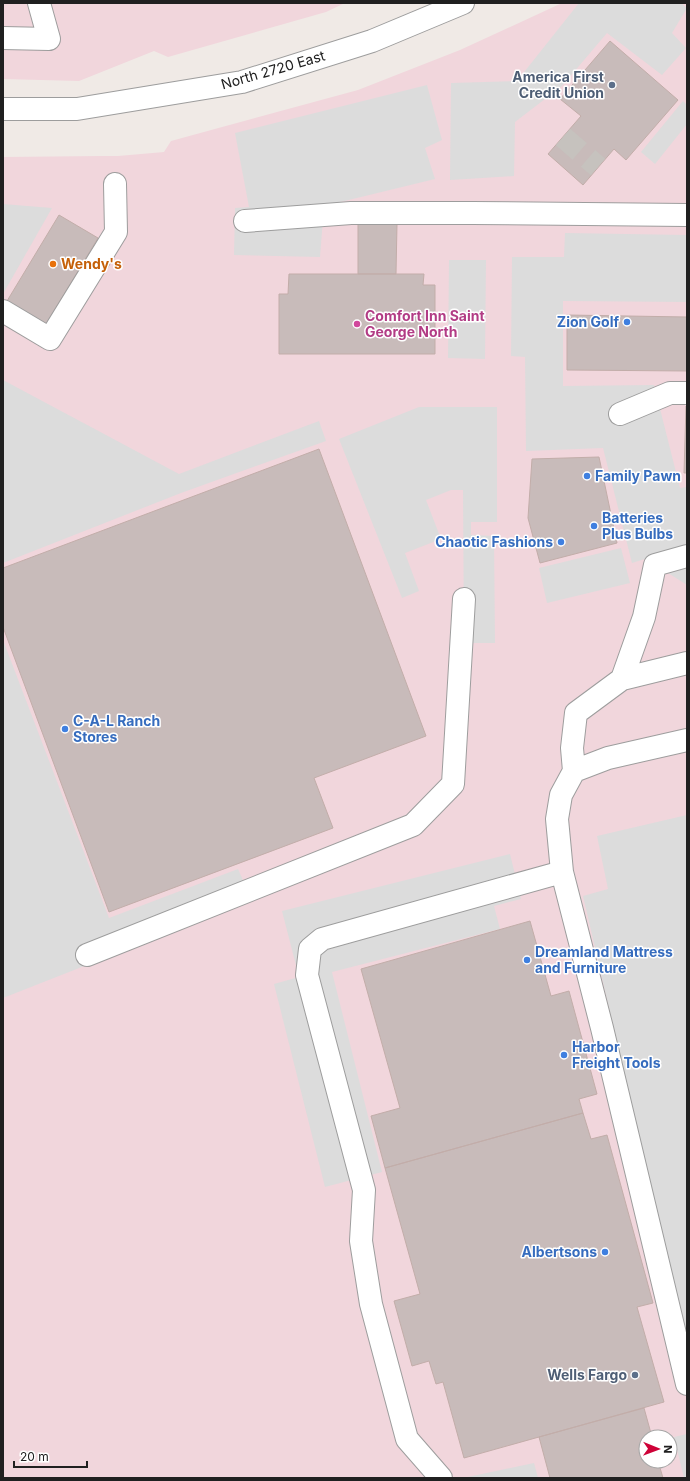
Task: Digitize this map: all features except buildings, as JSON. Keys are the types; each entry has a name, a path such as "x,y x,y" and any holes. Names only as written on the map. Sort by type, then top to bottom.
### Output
{"street":[{"path":"3,38 49,39 39,3"},
{"name":"North 2720 East","path":"3,109 77,109 242,82 372,41 463,3"},
{"path":"3,311 50,339 116,232 115,184"},
{"path":"245,221 351,213 687,215"},
{"path":"620,414 670,393 687,393"},
{"path":"622,679 644,617 655,565 687,556"},
{"path":"87,955 413,825 453,784 464,599"},
{"path":"687,663 622,679 576,713 572,748 574,772 561,795 557,819 562,872 602,1028 687,1384"},
{"path":"574,772 608,758 687,740"},
{"path":"441,1478 407,1439 371,1304 361,1241 364,1190 307,975 310,950 322,939 562,872"}],"shaded area":[{"path":"3,3 345,3 326,12 168,57 154,51 79,81 3,79"},
{"path":"562,3 687,3 687,1478 3,1478 3,157 118,156 164,152 171,141 358,90 460,50"},
{"path":"579,3 681,3 687,8 672,33 686,48 662,75 607,33 562,86 515,122 514,176 450,180 451,83 517,81"},
{"path":"427,85 442,140 425,148 435,179 324,206 320,257 234,255 235,208 249,207 235,133"},
{"path":"683,101 687,105 687,124 655,164 641,152"},
{"path":"3,204 52,208 3,294"},
{"path":"565,233 687,235 687,302 563,301 563,386 654,385 680,488 687,487 687,546 632,563 603,448 526,451 525,357 511,356 512,257 564,257"},
{"path":"449,260 486,260 485,359 448,358"},
{"path":"3,380 179,474 319,421 326,441 181,493 3,563"},
{"path":"419,407 497,407 497,522 471,522 471,535 494,536 495,643 464,643 463,490 451,490 426,500 441,539 405,553 419,591 402,598 339,439"},
{"path":"621,548 630,583 547,603 539,568"},
{"path":"687,568 687,585 668,573"},
{"path":"3,640 109,918 238,869 252,900 3,998"},
{"path":"687,815 687,1344 583,896 608,889 597,836"},
{"path":"510,854 521,899 494,906 500,929 332,972 382,1172 325,1187 274,984 299,977 282,911"},
{"path":"687,1434 687,1478 684,1478 678,1453 678,1436"},
{"path":"534,1463 538,1478 463,1478"}],"tunnel":[{"path":"563,137 598,167"}],"place":[{"name":"America First Credit Union","path":"612,85"},
{"name":"Wendy's","path":"53,264"},
{"name":"Zion Golf","path":"627,322"},
{"name":"Comfort Inn Saint George North","path":"357,324"},
{"name":"Family Pawn","path":"587,476"},
{"name":"Batteries Plus Bulbs","path":"594,526"},
{"name":"Chaotic Fashions","path":"561,542"},
{"name":"C-A-L Ranch Stores","path":"65,729"},
{"name":"Dreamland Mattress and Furniture","path":"527,960"},
{"name":"Harbor Freight Tools","path":"564,1055"},
{"name":"Albertsons","path":"605,1252"},
{"name":"Wells Fargo","path":"635,1375"}]}
